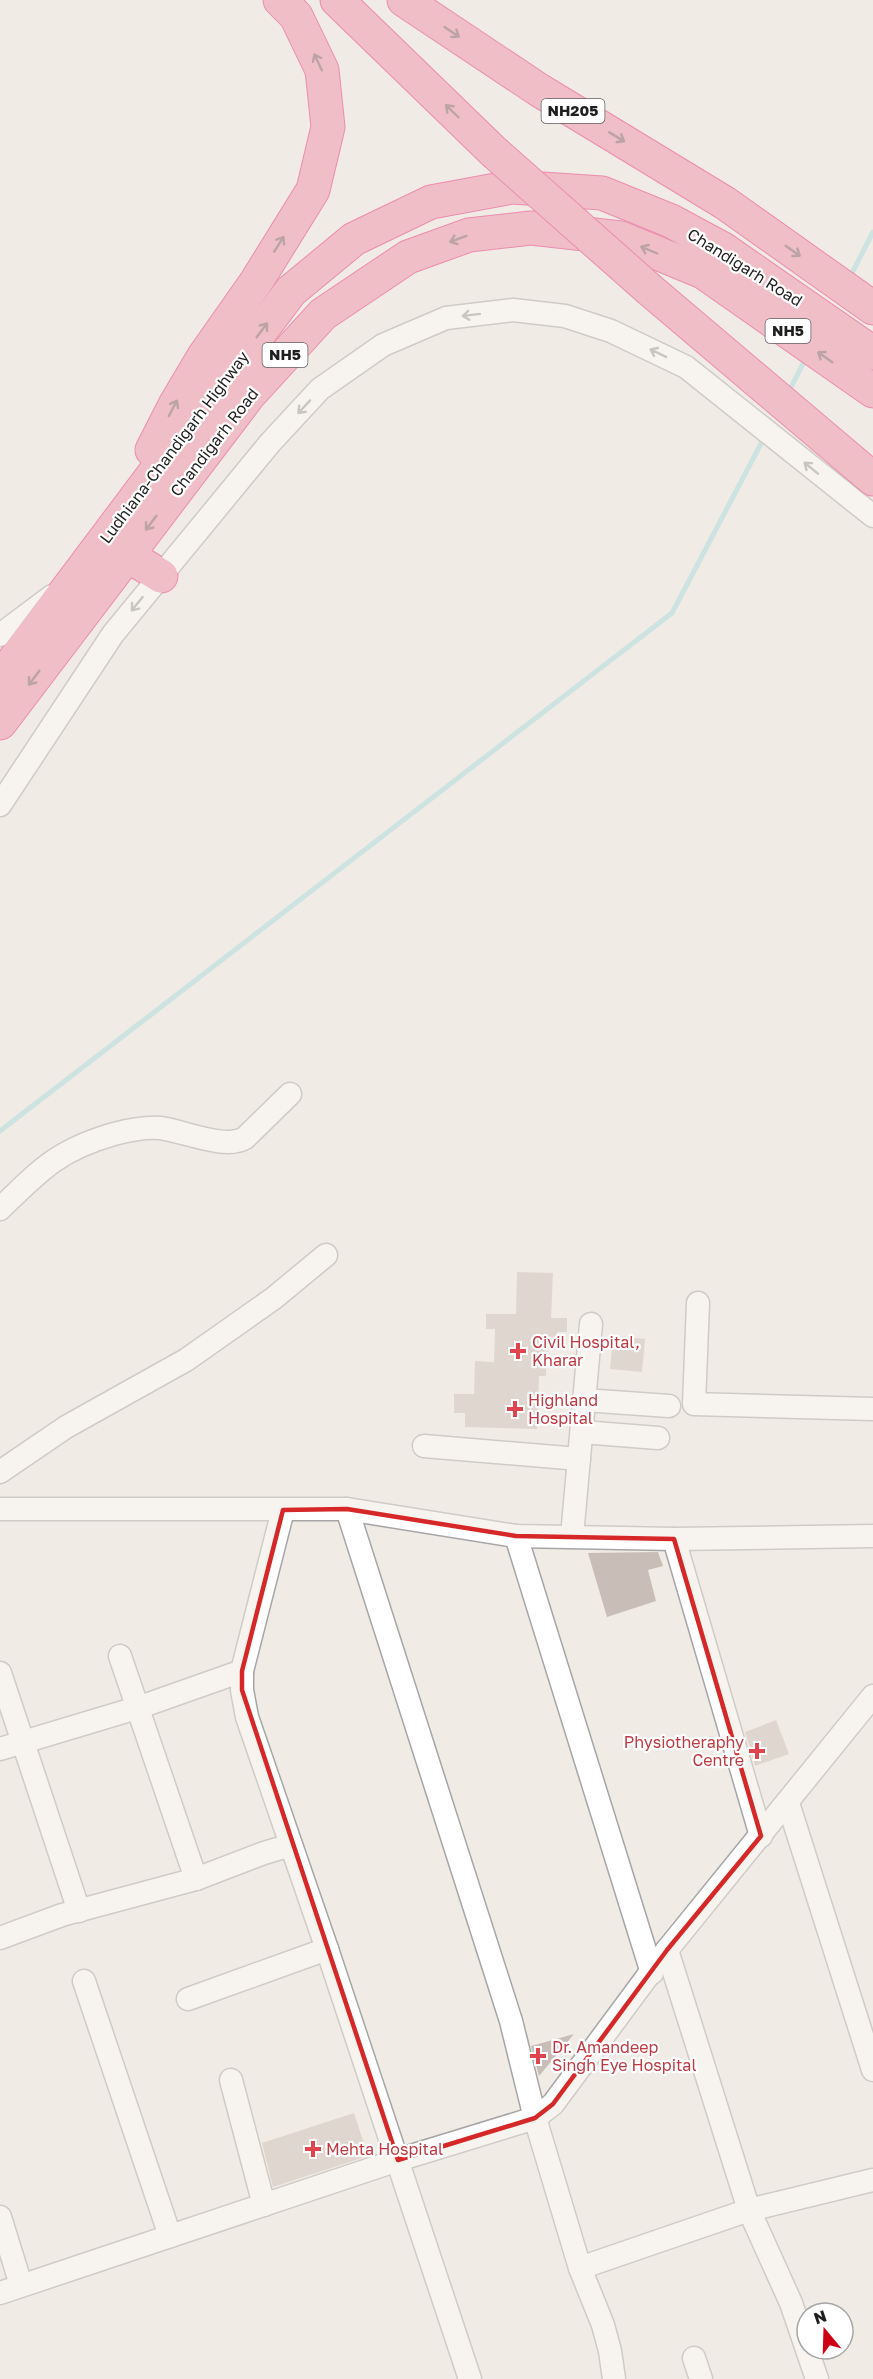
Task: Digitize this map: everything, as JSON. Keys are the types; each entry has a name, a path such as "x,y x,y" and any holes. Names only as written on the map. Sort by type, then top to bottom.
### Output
{"highway":[{"path":"133,500 146,462 175,405 204,356 256,282 313,190 328,127 322,70 296,16 280,0"},
{"path":"337,0 494,152 757,381 868,500"},
{"name":"NH205","path":"404,0 539,90 742,215 873,308"},
{"name":"Chandigarh Road","path":"431,202 512,188 602,193 671,221 873,391"},
{"name":"Ludhiana-Chandigarh Highway","path":"0,679 291,291 354,239 431,202"},
{"path":"714,256 742,215"},
{"name":"Chandigarh Road","path":"0,723 249,394 323,314 408,257 470,235 531,228 621,238 714,256 873,352"},
{"path":"757,381 823,420 873,454"},
{"path":"127,555 161,576"}],"street":[{"path":"0,805 113,634 270,443 320,389 383,345 446,318 513,310 566,316 611,331 686,367 868,500"},
{"path":"0,634 72,581"},
{"path":"0,1209 46,1165 83,1143 129,1130 147,1128 186,1133 222,1142 238,1142 245,1138 290,1094"},
{"path":"326,1256 274,1298 186,1360 66,1427 0,1472 4,1509 347,1509 516,1536 674,1539 873,1536"},
{"path":"698,1303 694,1404 873,1409"},
{"path":"572,1536 591,1324"},
{"path":"584,1400 669,1406"},
{"path":"582,1432 658,1438"},
{"path":"424,1446 579,1459"},
{"path":"347,1509 511,2021 535,2118 580,2268 603,2325 614,2379"},
{"path":"283,1510 242,1671 242,1690 247,1717 470,2379"},
{"path":"516,1536 652,1973"},
{"path":"674,1539 761,1836"},
{"path":"120,1656 140,1707 196,1879"},
{"path":"0,1749 140,1707 242,1671"},
{"path":"0,1673 80,1911"},
{"path":"0,2293 398,2160 535,2118 553,2104 668,1950 873,1696"},
{"path":"788,1803 873,2070"},
{"path":"0,1938 80,1911 196,1879 291,1845"},
{"path":"188,1999 327,1949"},
{"path":"668,1950 749,2210 791,2303 818,2379"},
{"path":"84,1981 170,2236"},
{"path":"231,2080 264,2205"},
{"path":"580,2268 749,2210 873,2180"},
{"path":"0,2217 21,2285"}],"highlighted area":[{"path":"347,1509 516,1536 674,1539 761,1836 667,1950 553,2104 535,2118 398,2160 242,1690 242,1671 283,1510"}],"building":[{"path":"517,1272 553,1273 551,1318 567,1318 567,1332 557,1332 557,1341 547,1340 546,1376 539,1376 537,1429 465,1427 465,1413 454,1413 454,1394 474,1394 475,1361 494,1362 495,1329 486,1329 486,1314 516,1314"},
{"path":"613,1336 645,1339 642,1372 610,1369"},
{"path":"658,1552 663,1566 648,1570 656,1601 607,1617 588,1553"},
{"path":"776,1720 789,1754 755,1766 745,1732"},
{"path":"574,2034 539,2076 531,2046"},
{"path":"354,2113 368,2156 273,2187 262,2143"}],"waterway":[{"path":"849,279 873,232"},
{"path":"788,393 806,358"},
{"path":"0,1131 672,613 764,438"}],"place":[{"name":"Civil Hospital, Kharar","path":"518,1351"},
{"name":"Highland Hospital","path":"515,1409"},
{"name":"Physiotheraphy Centre","path":"757,1751"},
{"name":"Dr. Amandeep Singh Eye Hospital","path":"538,2056"},
{"name":"Mehta Hospital","path":"313,2149"}]}
